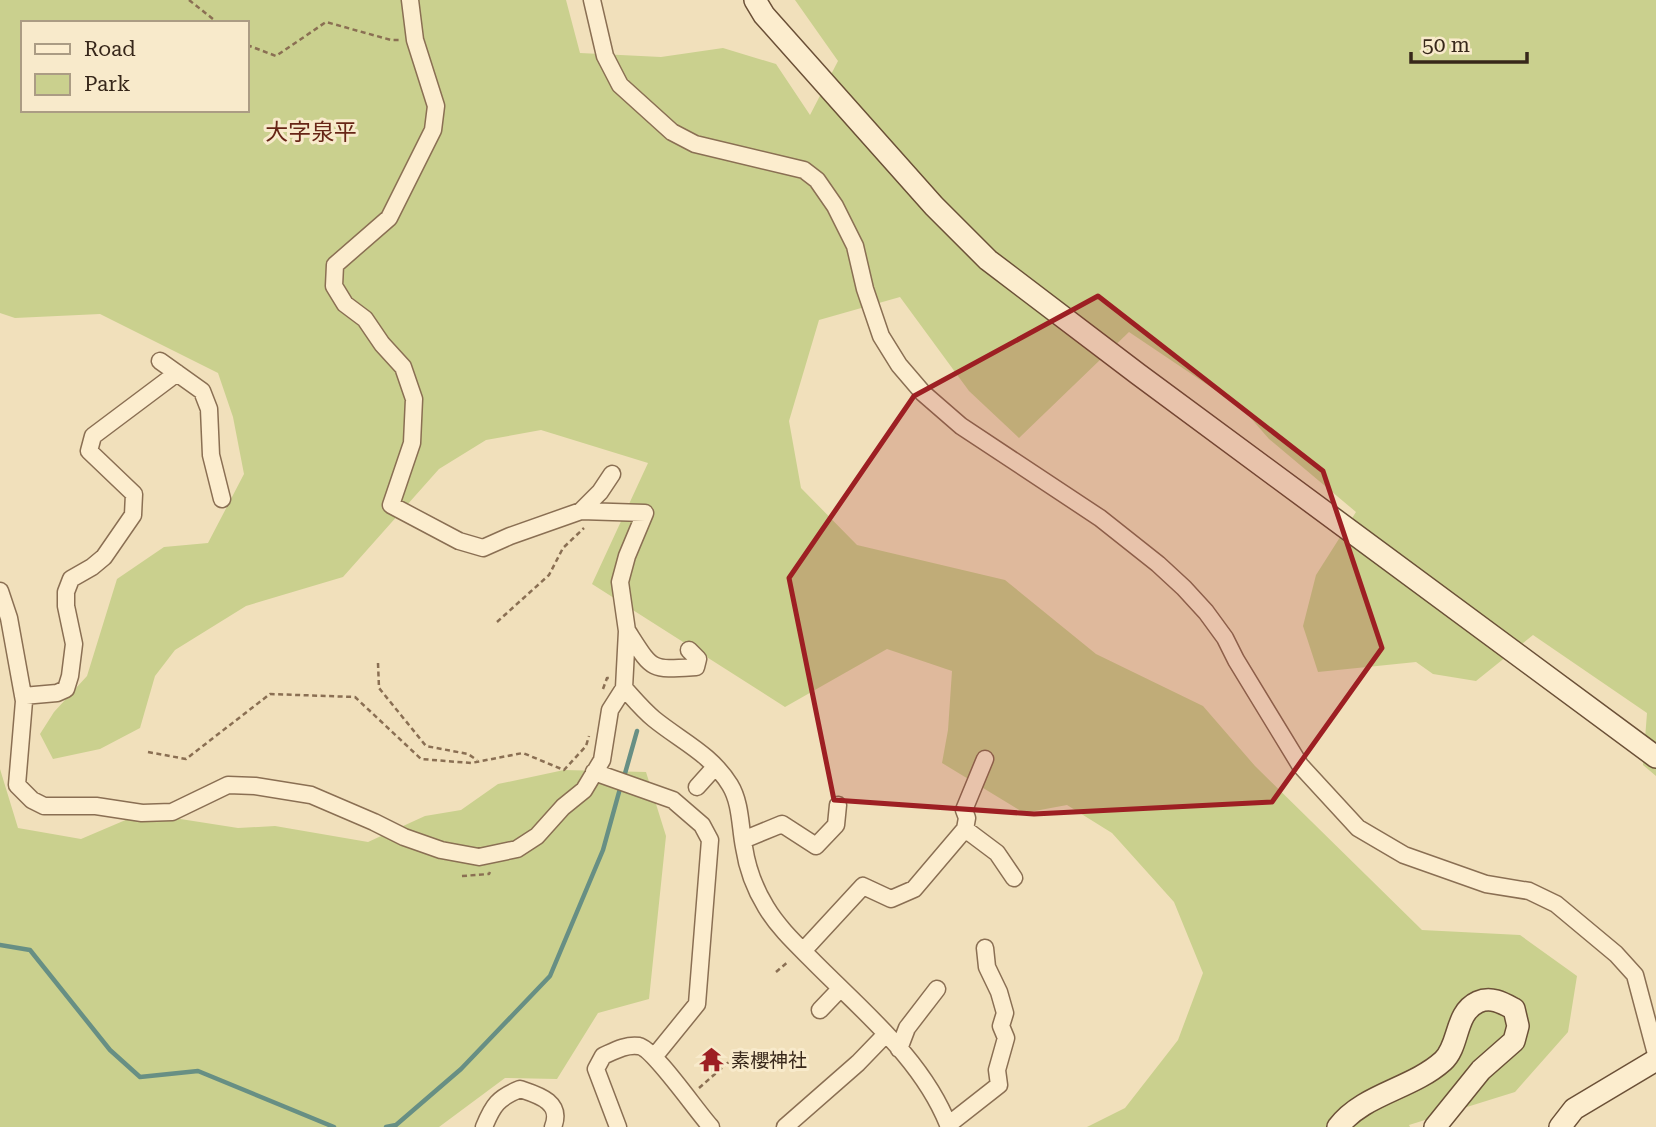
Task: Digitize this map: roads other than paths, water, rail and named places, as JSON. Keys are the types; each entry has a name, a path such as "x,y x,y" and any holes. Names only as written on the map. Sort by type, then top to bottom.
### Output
{"street":[{"path":"0,591 9,618 23,696 17,785 32,800 44,806 96,806 142,813 173,812 228,785 255,786 311,795 424,845 478,857 517,849 537,836 563,807 583,790 601,760 610,710 625,681 627,631 620,582 627,556 645,513 581,510 483,548 459,541 391,505 412,443 414,399 403,366 382,344 365,319 345,304 334,286 335,265 389,218 433,130 436,106 415,40 410,0"},
{"path":"592,0 605,56 620,85 672,132 695,144 804,170 817,180 835,206 855,246 865,289 881,335 899,365 923,393 961,426 1100,519 1184,588 1206,611 1225,638 1300,765 1358,828 1404,855 1486,884 1528,891 1556,904 1616,954 1635,975 1656,1054"},
{"path":"755,0 764,15 934,206 988,260 1656,757"},
{"path":"160,361 202,391 209,410 211,455 222,499"},
{"path":"23,696 57,693 66,689 74,644 66,606 66,592 71,579 104,557 133,515 134,494 89,452 93,436 177,373"},
{"path":"581,510 600,492 612,474"},
{"path":"627,631 646,660 660,669 696,667 698,659 689,650"},
{"path":"625,681 654,719 702,752 731,786 753,882 765,907 803,951 886,1034 925,1079 948,1126 999,1085 994,1060 1006,1038 1001,1026 1005,1013 987,967 985,948"},
{"path":"803,951 863,886 891,899 914,889 965,829 967,818 964,810 985,759"},
{"path":"697,787 715,767"},
{"path":"594,772 673,800 702,825 710,841 697,1004 654,1057"},
{"path":"743,840 782,824 816,846 836,825 838,805"},
{"path":"965,829 997,853 1014,878"},
{"path":"820,1010 840,989"},
{"path":"899,1049 908,1028 937,989"},
{"path":"1338,1127 1348,1114 1431,1070 1446,1059 1464,1015 1479,1002 1498,1000 1514,1009 1518,1026 1514,1041 1481,1070 1435,1127"},
{"path":"785,1127 858,1063 886,1034"},
{"path":"618,1127 596,1069 603,1056 629,1045 642,1046 654,1057 710,1127"},
{"path":"1560,1127 1574,1109 1656,1060"},
{"path":"484,1127 489,1113 502,1096 520,1089 544,1096 554,1110 553,1127"}],"waterway":[{"path":"624,777 637,731"},
{"path":"386,1127 396,1125 461,1069 550,976 603,850 621,785"},
{"path":"0,945 30,950 110,1050 140,1077 198,1071 334,1127"}],"place":[{"name":"素櫻神社","path":"711,1060"}],"district":[{"name":"大字泉平","path":"311,132"}]}
